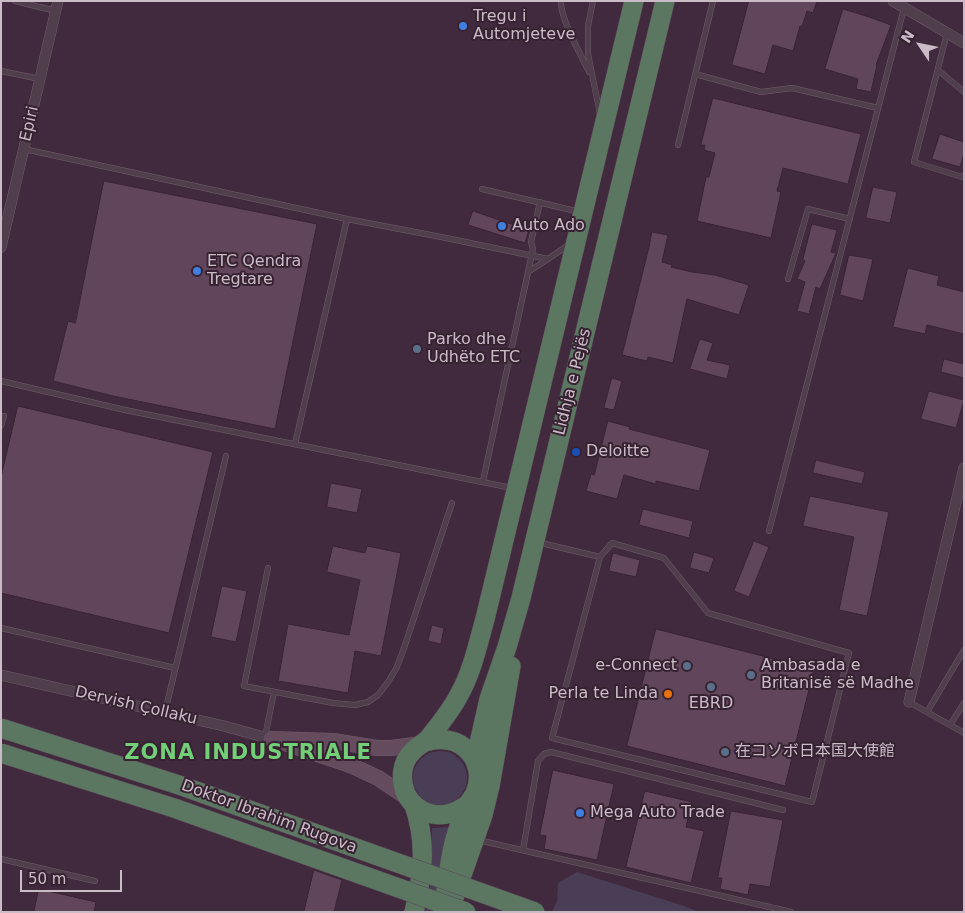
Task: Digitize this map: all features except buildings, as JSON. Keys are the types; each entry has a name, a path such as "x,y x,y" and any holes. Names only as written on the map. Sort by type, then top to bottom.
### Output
{"highway":[{"name":"Lidhja e Pejës","path":"414,912 423,859 422,840 419,820 403,787 402,774 405,762 412,751 423,743 437,728 456,702 470,672 486,619 634,1"},
{"name":"Lidhja e Pejës","path":"442,912 449,864 455,839 468,804 478,784 478,772 475,761 489,699 521,598 665,1"},
{"path":"449,912 483,815 490,786 521,598"},
{"name":"Doktor Ibrahim Rugova","path":"1,728 182,786 535,912"},
{"path":"423,743 434,739 454,741 470,752 475,761"},
{"name":"Doktor Ibrahim Rugova","path":"1,753 174,808 466,912"},
{"path":"411,802 422,811 441,815 451,814 468,804"}],"street":[{"path":"893,1 964,43"},
{"name":"Epiri","path":"1,247 57,6"},
{"path":"909,702 964,468"},
{"name":"Dervish Çollaku","path":"1,675 165,712 268,738"},
{"path":"268,738 333,741 377,748 391,748 423,743"},
{"path":"268,738 361,770 378,778 411,802"}],"lane":[{"path":"15,1 57,6"},
{"path":"561,1 565,20 593,81"},
{"path":"593,1 588,26 588,54 603,130"},
{"path":"678,145 713,1"},
{"path":"769,532 904,8"},
{"path":"947,33 914,162 962,177 964,175"},
{"path":"938,70 964,92"},
{"path":"1,71 41,79"},
{"path":"695,74 760,92 792,88 878,108"},
{"path":"24,149 347,219 548,259"},
{"path":"482,189 583,212"},
{"path":"483,481 532,256 532,242 540,202"},
{"path":"788,279 808,210 850,219"},
{"path":"295,444 347,219"},
{"path":"528,272 576,240"},
{"path":"1,381 125,410 517,489"},
{"path":"1,416 4,416 1,426"},
{"path":"165,712 226,456"},
{"path":"268,568 244,686 333,703 355,705 368,702 378,695 396,669 452,503"},
{"path":"534,541 600,557"},
{"path":"612,543 664,558 708,613 849,653 812,802 552,738 600,557 612,543"},
{"path":"1,628 175,668"},
{"path":"927,712 964,650"},
{"path":"268,738 274,692"},
{"path":"909,702 964,733"},
{"path":"950,725 964,703"},
{"path":"523,850 538,761 544,754 551,752 783,810"},
{"path":"475,839 791,912"},
{"path":"1,859 95,881"}],"shaded area":[{"path":"435,751 445,751 459,759 465,768 467,778 465,788 459,797 445,805 435,805 425,800 418,793 413,783 413,773 418,763 425,756"},
{"path":"452,827 433,912 425,912 432,876 432,828"},
{"path":"577,872 699,912 552,912 557,901 558,883"}],"place":[{"name":"Tregu i Automjeteve","path":"463,26"},
{"name":"Auto Ado","path":"502,226"},
{"name":"ETC Qendra Tregtare","path":"197,271"},
{"name":"Parko dhe Udhëto ETC","path":"417,349"},
{"name":"Deloitte","path":"576,452"},
{"name":"e-Connect","path":"687,666"},
{"name":"Ambasada e Britanisë së Madhe","path":"751,675"},
{"name":"EBRD","path":"711,687"},
{"name":"Perla te Linda","path":"668,694"},
{"name":"在コソボ日本国大使館","path":"725,752"},
{"name":"Mega Auto Trade","path":"580,813"}],"district":[{"name":"ZONA INDUSTRIALE","path":"248,754"}]}
